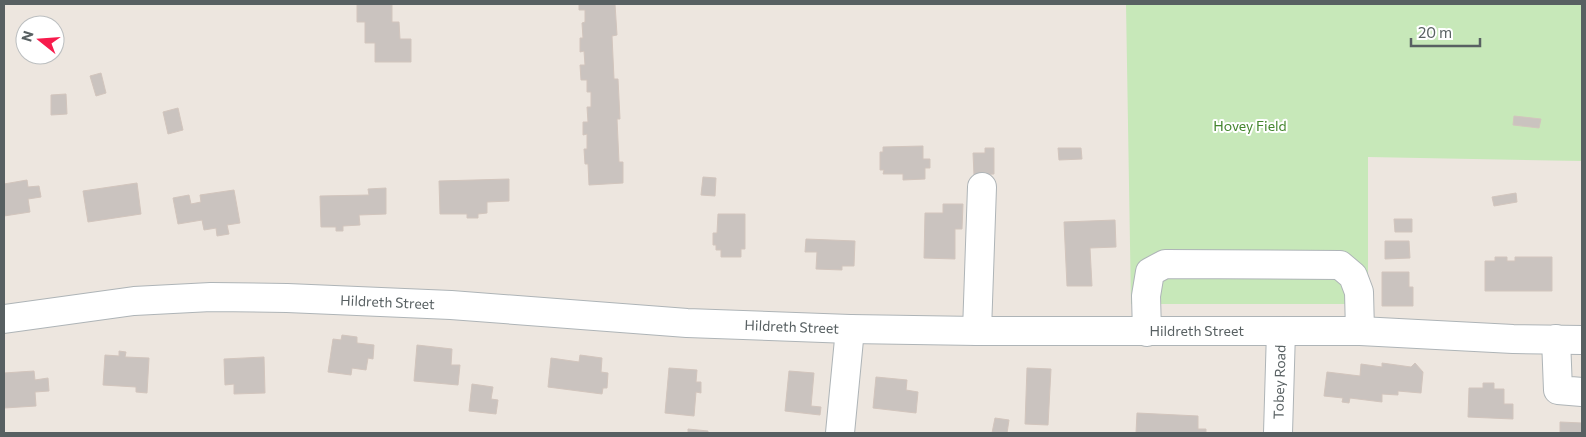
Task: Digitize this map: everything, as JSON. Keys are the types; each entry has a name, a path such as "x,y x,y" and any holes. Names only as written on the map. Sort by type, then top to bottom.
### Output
{"street":[{"path":"977,331 982,187"},
{"path":"1147,332 1146,296 1150,272 1165,264 1340,265 1353,276 1358,292 1360,331"},
{"name":"Hildreth Street","path":"4,319 134,300 211,297 451,305 687,323 977,331 1360,331 1569,340"},
{"path":"840,433 850,328"},
{"name":"Tobey Road","path":"1278,433 1281,331"},
{"path":"1569,340 1558,390 1582,392"}],"green space":[{"name":"Hovey Field","path":"1126,4 1582,4 1582,161 1368,157 1368,304 1131,304"}],"building":[{"path":"357,4 392,4 392,22 399,22 400,39 411,39 411,62 375,62 375,43 365,43 365,22 357,22"},
{"path":"579,4 615,4 617,35 612,36 614,79 618,79 620,119 617,119 619,162 623,162 623,183 589,185 588,164 585,164 584,149 587,149 587,134 583,135 583,122 588,122 587,107 591,107 591,92 587,92 587,80 581,80 580,65 585,65 584,51 580,52 580,38 583,38 582,23 585,22 585,10 579,10"},
{"path":"101,73 106,93 96,96 90,76"},
{"path":"66,94 67,114 51,115 51,95"},
{"path":"178,108 183,130 168,134 163,112"},
{"path":"1514,116 1541,119 1539,128 1513,125"},
{"path":"923,146 923,159 930,159 930,168 925,168 925,179 903,180 903,174 883,174 884,170 880,170 880,152 883,152 883,147"},
{"path":"985,148 994,148 994,174 974,175 973,153 985,153"},
{"path":"1058,148 1081,148 1082,159 1059,160"},
{"path":"703,177 716,178 715,196 701,195"},
{"path":"509,179 509,201 487,202 487,213 478,214 478,218 467,218 467,214 440,214 439,181"},
{"path":"27,180 28,187 39,186 41,197 28,199 30,212 4,216 4,184"},
{"path":"137,183 141,214 88,222 83,191"},
{"path":"386,188 386,214 359,215 360,225 343,226 343,231 336,231 336,227 321,227 320,196 369,195 368,189"},
{"path":"234,190 240,223 227,225 229,234 217,236 216,228 204,230 202,220 178,224 173,198 189,195 191,204 201,202 200,195"},
{"path":"1516,193 1517,202 1494,206 1492,197"},
{"path":"943,204 963,204 962,229 955,229 955,259 924,258 925,213 943,213"},
{"path":"718,214 745,214 745,249 741,249 741,257 721,257 721,250 716,250 716,245 713,245 713,233 717,233"},
{"path":"1394,219 1412,219 1412,232 1395,232"},
{"path":"1115,220 1116,247 1090,248 1092,286 1067,286 1064,222"},
{"path":"806,239 855,241 854,266 842,266 842,270 816,269 817,252 805,252"},
{"path":"1385,241 1409,241 1410,258 1385,259"},
{"path":"1495,257 1507,257 1507,261 1515,261 1515,257 1552,257 1552,291 1485,291 1485,261 1495,261"},
{"path":"1382,272 1409,272 1409,287 1413,287 1413,306 1382,306"},
{"path":"342,335 357,337 357,343 374,345 373,359 368,358 366,370 352,368 351,375 328,372 333,339 341,340"},
{"path":"417,345 452,349 451,365 460,365 458,385 414,381"},
{"path":"119,351 126,352 125,357 149,358 147,393 136,392 136,387 103,385 105,355 119,356"},
{"path":"580,355 602,358 601,372 608,373 607,388 603,388 602,394 548,387 551,358 579,362"},
{"path":"264,357 265,393 234,394 234,384 225,385 224,359"},
{"path":"1382,363 1411,367 1415,363 1423,372 1421,393 1398,391 1398,395 1382,394 1382,402 1350,398 1349,403 1342,402 1343,398 1324,396 1327,372 1360,376 1361,364 1382,367"},
{"path":"669,368 697,370 696,382 701,382 701,393 696,392 694,416 665,413"},
{"path":"1027,368 1051,369 1048,425 1025,424"},
{"path":"34,371 35,380 48,378 49,391 35,392 36,406 4,408 4,373"},
{"path":"789,371 814,373 811,406 821,407 820,415 785,411"},
{"path":"876,377 907,380 906,390 918,392 916,413 873,408"},
{"path":"1483,383 1494,383 1494,389 1504,389 1504,404 1513,404 1513,419 1468,417 1469,388 1483,388"},
{"path":"472,384 493,387 491,399 498,400 496,414 469,411"},
{"path":"1137,413 1198,416 1198,429 1206,429 1206,433 1136,433"},
{"path":"995,418 1009,420 1007,433 992,433"},
{"path":"1560,422 1582,423 1582,433 1560,433"},
{"path":"688,429 708,431 708,433 688,433"}]}
